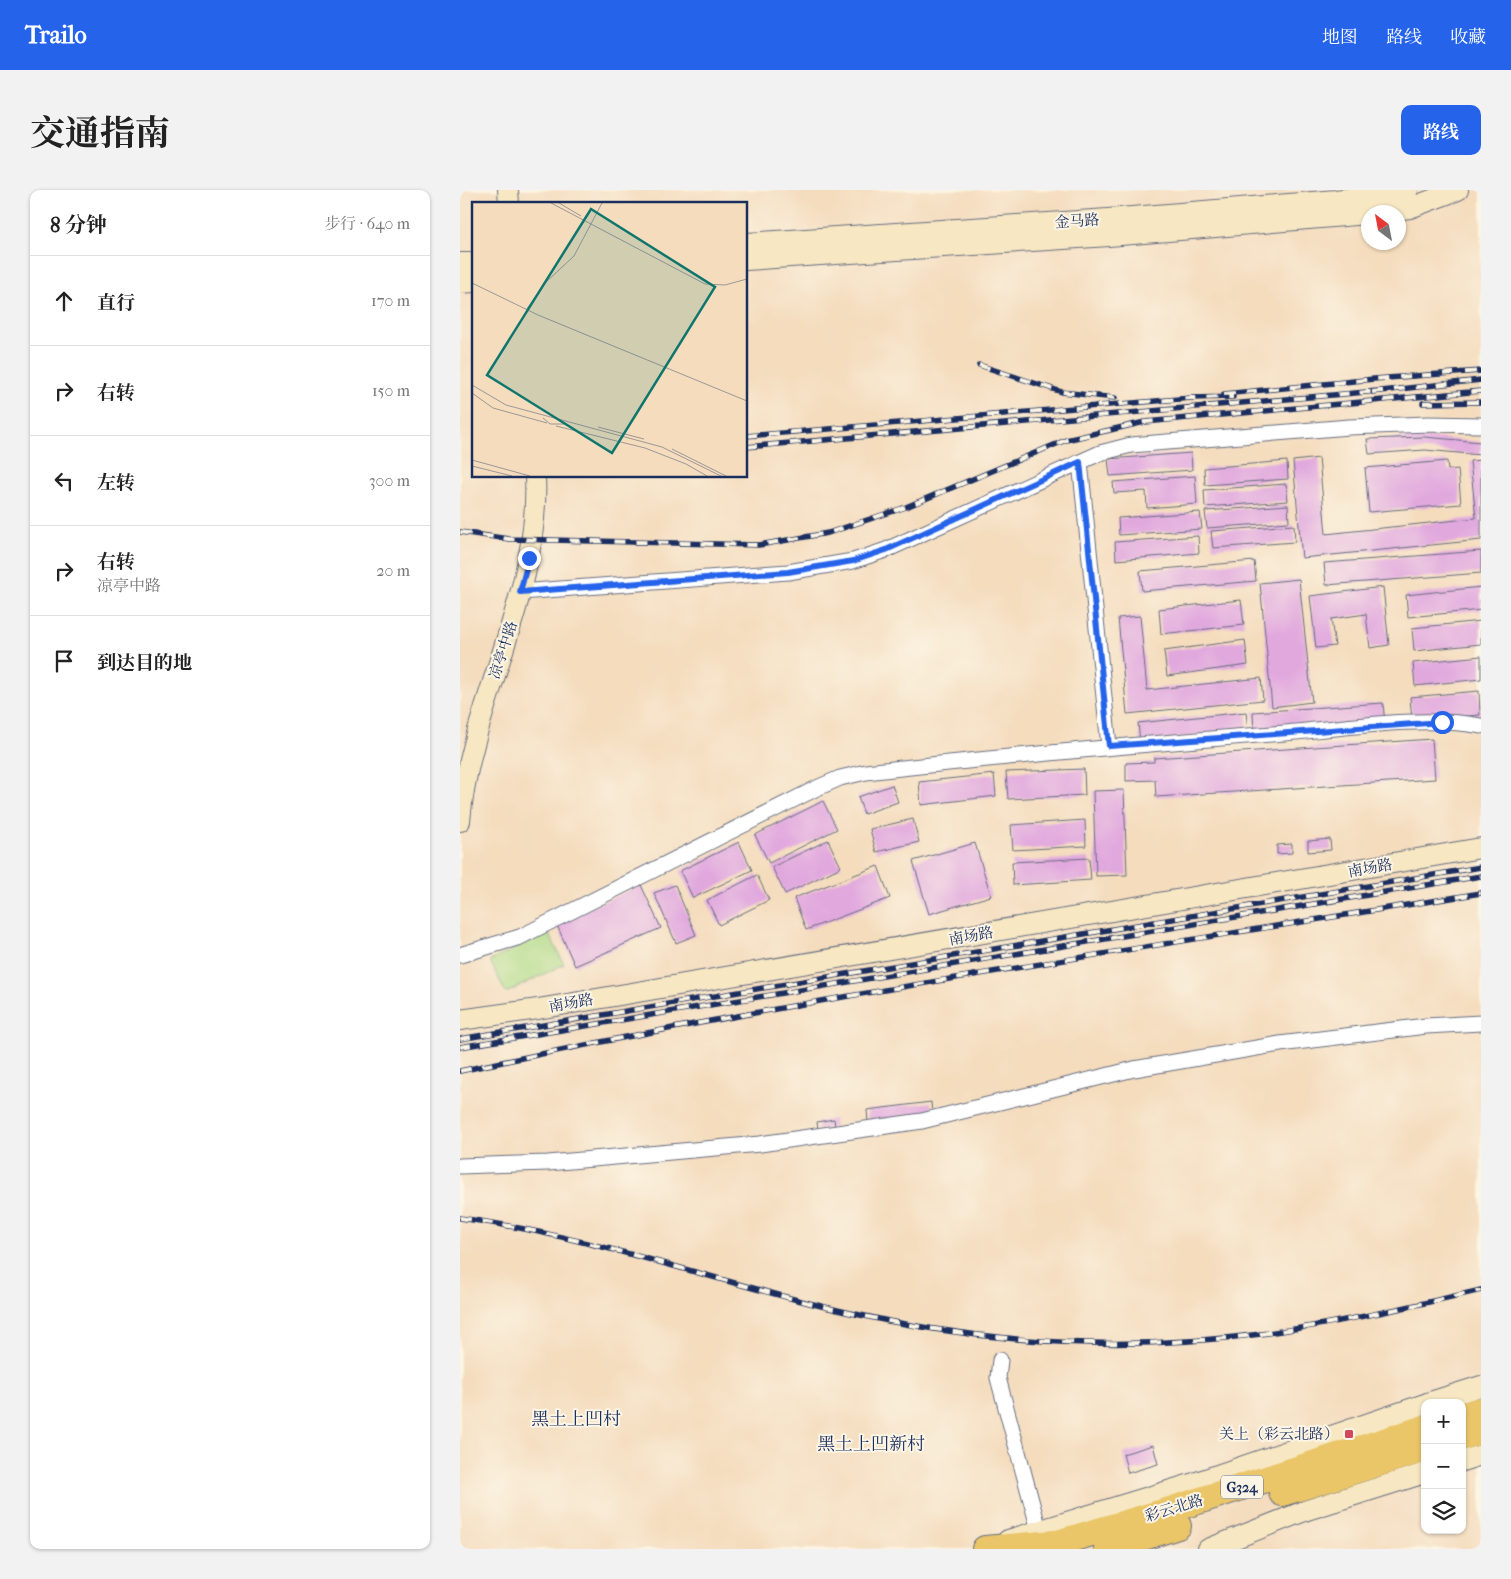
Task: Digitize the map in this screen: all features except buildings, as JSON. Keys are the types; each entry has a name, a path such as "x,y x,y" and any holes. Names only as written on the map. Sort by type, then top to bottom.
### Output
{"highway":[{"path":"1466,1415 1481,1410"},
{"name":"彩云北路","path":"984,1548 1045,1541 1173,1509 1421,1429"},
{"path":"1466,1436 1481,1431"},
{"name":"彩云北路","path":"1107,1549 1421,1450"}],"street":[{"name":"金马路","path":"748,243 1187,212 1336,200 1408,190"},
{"path":"1406,209 1458,190"},
{"name":"金马路","path":"748,260 1109,236 1361,215"},
{"path":"520,592 788,572 853,561 886,550 1100,453 1131,445 1349,427 1428,424 1481,426"},
{"path":"1080,462 1109,746"},
{"name":"凉亭中路","path":"460,821 462,797 479,723 520,592 532,540 535,478"},
{"path":"460,956 520,937 840,778 866,772 1109,746 1404,724 1442,722 1481,726"},
{"name":"南场路","path":"460,1020 557,1006 1481,848"},
{"path":"460,1166 548,1163 760,1144 922,1121 1134,1069 1261,1048 1426,1026 1481,1022"},
{"path":"1000,1360 998,1378 1045,1541 1194,1483 1421,1405"},
{"path":"1439,1399 1481,1386"},
{"path":"1466,1460 1481,1455"},
{"path":"1208,1549 1307,1510 1421,1474"}],"green space":[{"path":"548,932 564,964 506,993 490,961"}],"railway":[{"path":"979,365 1062,392 1115,398"},
{"path":"1224,394 1374,379 1481,371"},
{"path":"1372,392 1481,380"},
{"path":"748,447 1378,391"},
{"path":"460,532 509,539 759,545 828,533 906,507 1066,440 1145,422 1481,391"},
{"path":"748,436 1191,398 1233,397"},
{"path":"1423,403 1481,402"},
{"path":"460,1039 1481,867"},
{"path":"460,1047 1481,876"},
{"path":"460,1071 714,1020 842,997 1481,893"},
{"path":"460,1218 557,1236 798,1300 897,1323 948,1331 1052,1341 1157,1343 1261,1334 1344,1320 1481,1290"}],"place":[{"name":"关上（彩云北路）","path":"1349,1434"}],"district":[{"name":"黑土上凹村","path":"576,1419"},
{"name":"黑土上凹新村","path":"871,1444"}],"route":[{"path":"529,558 520,592 788,572 853,561 886,550 1080,462 1109,746 1442,722"}]}
